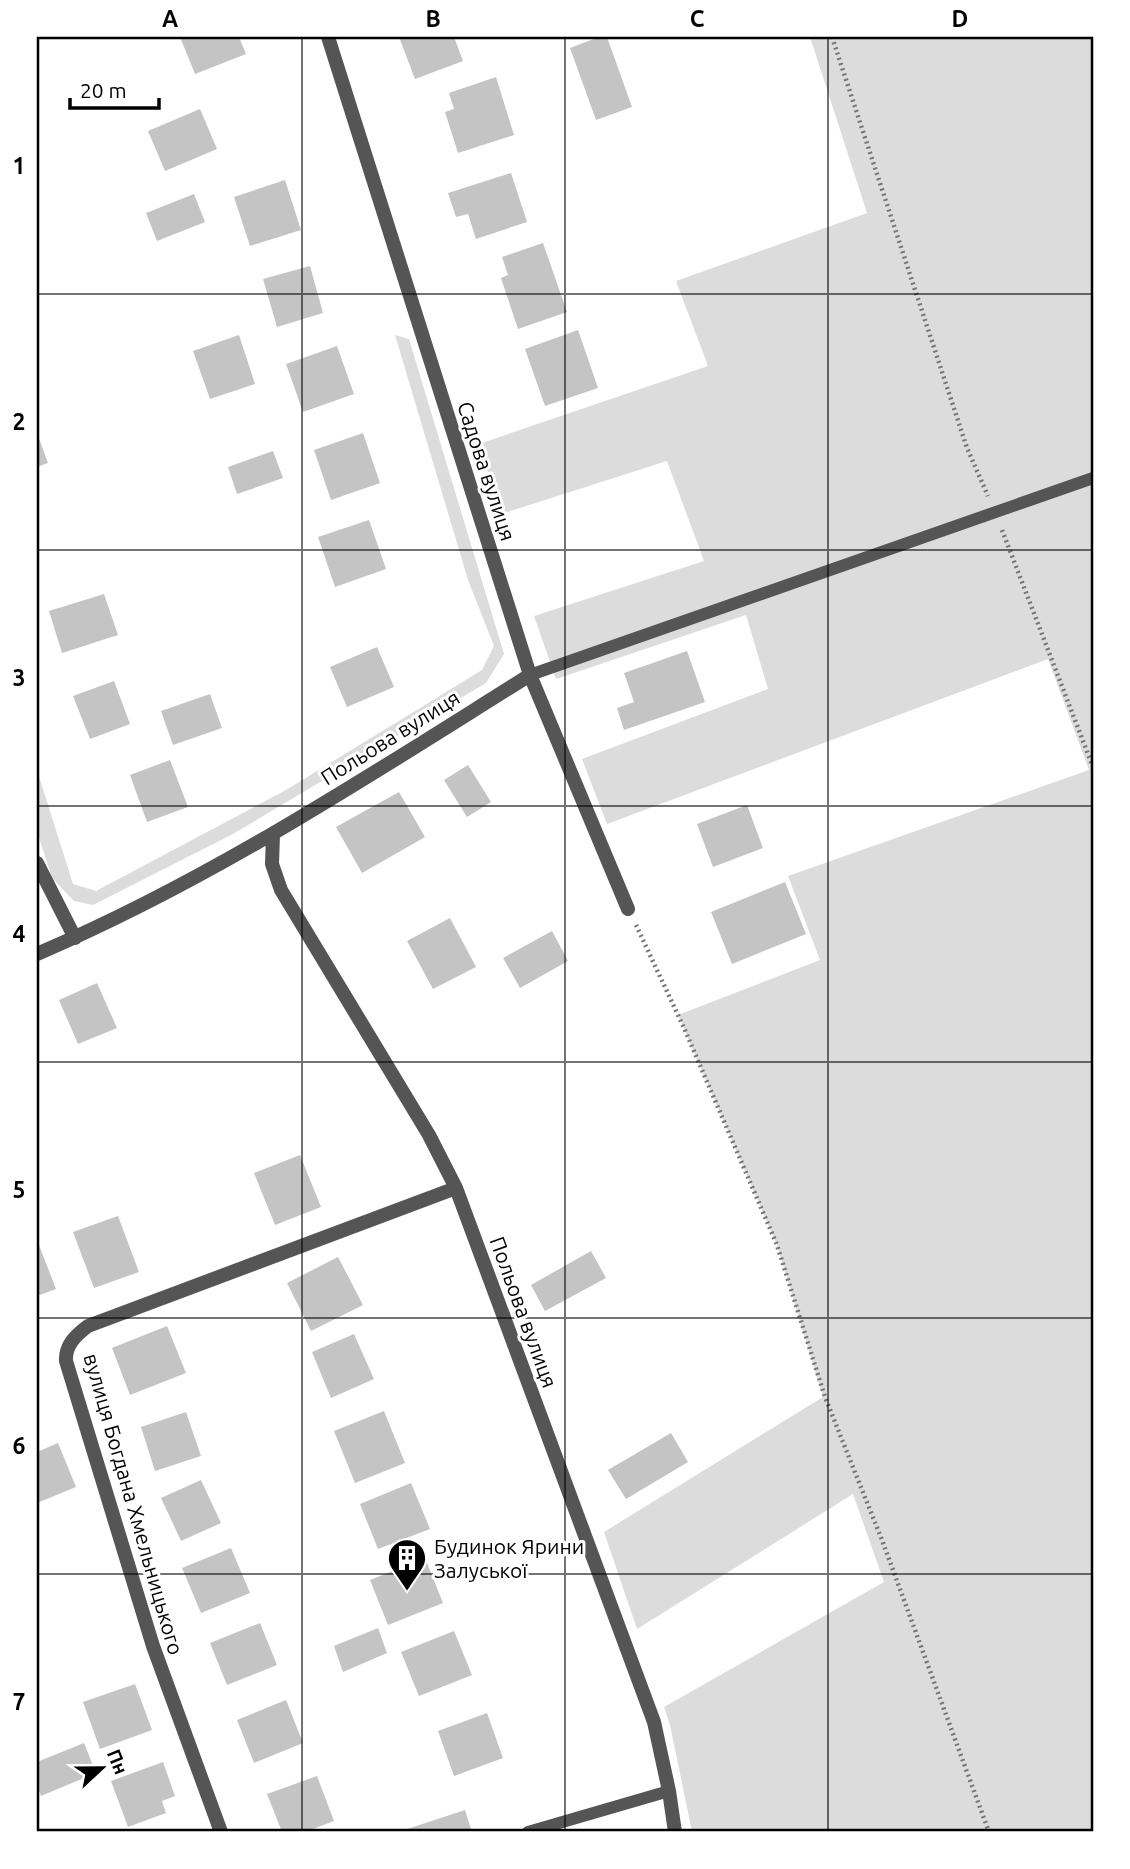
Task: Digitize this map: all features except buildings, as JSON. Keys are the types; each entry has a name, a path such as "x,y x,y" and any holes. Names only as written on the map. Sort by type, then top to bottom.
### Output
{"street":[{"name":"Садова вулиця","path":"328,37 530,675 628,909"},
{"name":"Польова вулиця","path":"37,954 75,938 274,835 530,675"},
{"name":"Польова вулиця","path":"274,835 272,864 281,890 429,1135 456,1188 654,1722 676,1832"},
{"path":"37,863 75,938"},
{"name":"вулиця Богдана Хмельницького","path":"221,1832 153,1646 66,1361 68,1346 78,1333 88,1326 456,1188"}],"lane":[{"path":"530,675 1093,478"},
{"path":"528,1832 669,1791"}],"path":[{"path":"832,37 967,448 995,512 1093,767"},
{"path":"628,909 684,1028 778,1245 825,1397 882,1540 989,1832"}],"shaded area":[{"path":"810,37 1093,37 1093,1832 692,1832 664,1707 884,1582 853,1494 637,1629 604,1532 823,1397 777,1245 678,1015 820,960 788,876 1089,770 1048,659 607,824 582,759 768,689 746,615 556,679 534,616 704,561 667,461 501,514 479,444 708,366 676,281 867,213"},
{"path":"395,335 409,339 504,654 486,683 233,834 93,905 74,901 52,878 37,831 37,770 73,884 96,891 286,790 482,670 494,646 468,580"}],"place":[{"name":"Будинок Ярини Залуської","path":"407,1592"}]}
